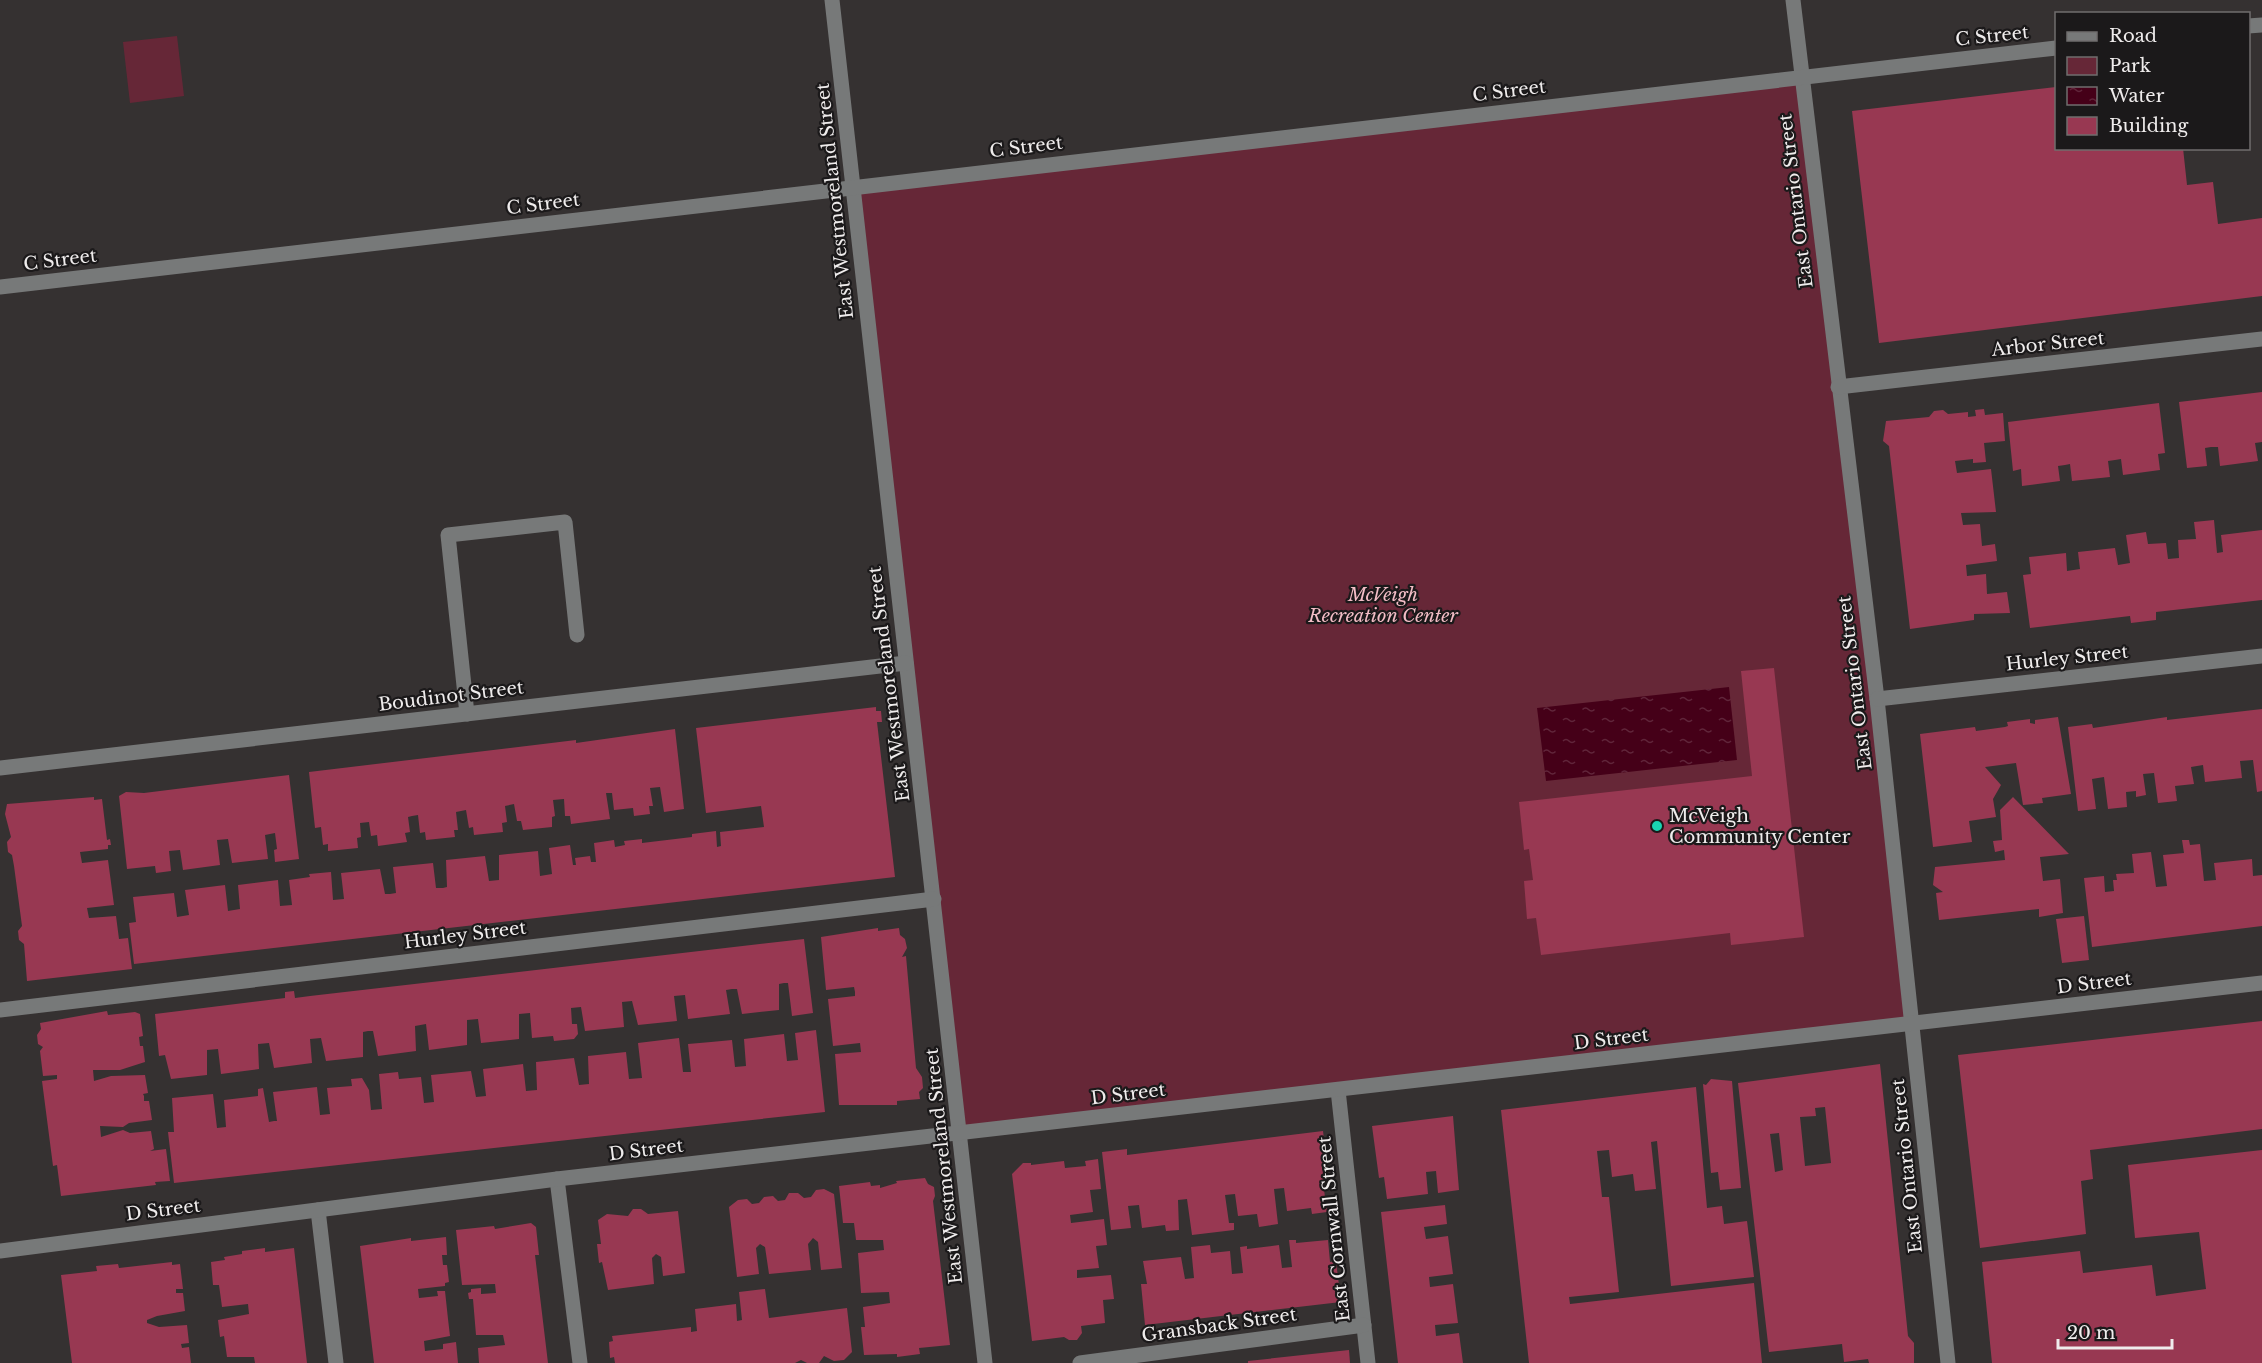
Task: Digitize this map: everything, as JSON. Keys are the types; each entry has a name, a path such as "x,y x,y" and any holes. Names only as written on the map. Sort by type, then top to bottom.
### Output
{"street":[{"name":"East Westmoreland Street","path":"832,0 985,1363"},
{"name":"East Ontario Street","path":"1793,0 1877,699 1948,1363"},
{"name":"C Street","path":"0,287 2055,48"},
{"name":"Arbor Street","path":"1838,387 2262,339"},
{"path":"467,714 448,535 566,522 577,634"},
{"name":"Hurley Street","path":"1877,699 2262,656"},
{"name":"Boudinot Street","path":"0,768 906,663"},
{"name":"Hurley Street","path":"0,1010 934,899"},
{"name":"D Street","path":"0,1251 557,1179 2262,983"},
{"name":"East Cornwall Street","path":"1338,1090 1368,1363"},
{"path":"557,1179 580,1363"},
{"path":"318,1210 336,1363"},
{"name":"Gransback Street","path":"1080,1363 1364,1325"}],"green space":[{"path":"177,36 184,96 130,103 123,42"},
{"name":"McVeigh Recreation Center","path":"1801,77 1912,1024 960,1133 853,187"}],"water":[{"path":"1729,687 1737,760 1546,781 1537,708"}],"building":[{"path":"2055,87 2055,150 2183,150 2187,185 2213,182 2218,224 2262,218 2262,296 1879,343 1852,111"},
{"path":"2262,392 2262,442 2255,443 2258,461 2220,466 2218,447 2211,447 2205,448 2207,466 2187,468 2179,402"},
{"path":"2159,403 2165,453 2158,454 2160,470 2123,475 2121,459 2108,461 2110,477 2072,481 2070,464 2058,466 2060,481 2022,486 2021,469 2013,471 2008,422"},
{"path":"1984,409 1985,415 2003,413 2005,441 1984,443 1986,462 1973,463 1973,459 1955,461 1957,473 1991,469 1996,512 1961,513 1963,525 1980,524 1982,546 1995,544 1997,561 1966,565 1967,576 1986,574 1987,594 2007,592 2010,613 1974,614 1974,620 1910,629 1889,446 1883,441 1886,421 1929,417 1934,411 1943,410 1948,414 1968,412 1968,417 1976,416 1975,410"},
{"path":"2214,520 2217,553 2223,552 2221,535 2262,530 2262,600 2156,612 2156,620 2131,623 2130,616 2030,628 2023,575 2031,574 2029,557 2066,553 2067,571 2080,569 2078,552 2115,548 2118,565 2130,563 2126,535 2146,532 2148,544 2166,543 2168,559 2179,558 2178,540 2196,539 2194,522"},
{"name":"McVeigh Community Center","path":"1774,668 1804,937 1731,945 1730,933 1541,955 1536,918 1527,919 1524,881 1533,880 1529,849 1524,850 1519,802 1752,776 1741,671"},
{"path":"876,707 876,711 881,711 882,722 877,722 895,877 134,964 129,923 136,922 133,897 174,893 177,917 189,915 185,890 225,885 228,911 240,909 238,885 278,880 280,906 292,905 289,880 310,877 309,874 331,872 333,900 344,899 341,873 380,869 385,894 390,894 396,893 393,867 433,863 436,888 443,888 447,887 446,860 485,856 489,881 499,880 499,855 538,851 540,876 552,874 549,848 570,845 573,865 576,865 575,858 590,856 591,862 596,862 594,843 614,840 615,847 625,845 624,841 642,839 642,843 692,837 692,834 716,831 717,847 721,846 720,832 764,827 761,806 706,813 696,728"},
{"path":"2262,709 2262,791 2257,792 2253,760 2240,761 2242,778 2205,782 2203,765 2191,767 2194,784 2175,786 2177,801 2158,803 2154,773 2143,774 2146,795 2136,797 2136,791 2126,792 2127,807 2108,809 2104,777 2092,779 2096,809 2078,811 2068,727 2092,724 2093,728 2167,717 2167,720"},
{"path":"2058,717 2071,794 2042,798 2043,803 2023,805 2016,763 1985,767 2001,785 1993,799 1996,817 1969,821 1972,842 1933,847 1920,734 1975,727 1976,731 2005,727 2008,726 2007,722 2030,719 2030,723 2035,724 2035,720"},
{"path":"675,729 684,809 664,812 660,787 650,788 653,806 649,806 650,814 634,816 633,808 614,810 612,793 606,793 610,819 571,824 570,816 565,816 564,799 553,800 555,816 552,817 552,827 523,830 521,821 517,821 514,804 505,806 507,822 502,823 503,832 474,835 473,827 469,828 466,810 456,812 458,830 454,830 455,837 426,840 425,832 420,833 418,815 408,817 410,832 405,833 407,842 378,846 377,835 371,836 369,822 360,823 361,837 357,838 358,848 328,851 328,844 323,845 321,827 315,828 309,772 576,740 576,743"},
{"path":"289,775 299,859 275,862 274,850 277,849 275,833 265,835 268,859 232,863 228,839 217,840 220,865 183,870 180,850 169,851 171,871 156,873 155,866 127,869 119,796 126,792 144,793"},
{"path":"94,797 94,800 102,799 107,840 110,839 111,845 108,845 108,849 80,852 82,863 108,860 114,905 87,908 89,918 116,916 119,939 128,938 132,969 27,981 24,944 19,940 18,931 22,926 14,866 12,855 8,852 7,842 11,837 5,814 7,804"},
{"path":"2013,797 2069,854 2040,857 2043,881 2060,879 2063,913 2039,917 2039,909 1939,920 1936,893 1943,892 1933,885 1935,867 2005,860 2004,850 1995,852 1993,841 2002,840 2000,810"},
{"path":"2182,840 2189,840 2190,845 2200,844 2204,881 2216,880 2214,863 2252,859 2253,876 2262,875 2262,926 2092,947 2084,878 2104,876 2105,892 2114,891 2113,880 2117,880 2116,874 2134,873 2132,854 2151,852 2156,887 2167,886 2163,855 2184,853"},
{"path":"2084,916 2089,960 2062,963 2056,919"},
{"path":"878,928 878,931 899,928 900,935 905,939 907,948 902,957 906,956 916,1068 922,1077 923,1088 919,1092 920,1099 897,1101 897,1105 839,1105 835,1054 861,1052 860,1043 833,1046 828,999 855,996 855,992 854,987 826,990 821,937"},
{"path":"804,939 813,1013 792,1016 788,983 784,983 779,984 779,1010 742,1014 737,989 732,989 726,990 730,1014 688,1019 685,995 674,996 677,1021 638,1025 632,1001 622,1002 624,1027 585,1031 581,1007 571,1008 572,1024 577,1024 578,1034 574,1039 554,1041 553,1036 532,1038 530,1013 519,1014 519,1039 481,1043 478,1019 467,1020 467,1045 429,1050 426,1024 415,1026 416,1051 378,1056 373,1031 368,1031 363,1032 363,1057 326,1061 321,1038 310,1039 312,1063 274,1068 269,1043 258,1044 259,1069 221,1074 218,1049 207,1050 207,1075 171,1079 165,1055 159,1056 155,1014 285,998 285,992 294,991 295,998"},
{"path":"107,1011 108,1015 135,1012 140,1014 143,1036 139,1037 145,1062 120,1070 93,1070 94,1081 111,1076 145,1075 148,1093 143,1094 144,1101 149,1101 152,1120 129,1123 123,1127 100,1126 101,1137 123,1130 130,1133 151,1131 154,1149 150,1151 166,1149 170,1181 155,1182 156,1185 61,1196 57,1165 53,1166 42,1081 57,1079 57,1075 43,1076 40,1051 43,1047 38,1044 37,1035 41,1029 40,1023"},
{"path":"2262,1021 2262,1129 2090,1150 2093,1179 2081,1181 2086,1234 1980,1248 1958,1055"},
{"path":"816,1030 825,1112 174,1183 168,1132 174,1132 172,1098 213,1094 217,1128 226,1127 224,1100 258,1096 258,1089 263,1088 269,1122 277,1121 273,1092 317,1087 320,1115 330,1114 327,1088 352,1086 351,1079 362,1078 369,1090 371,1110 382,1109 379,1074 398,1072 399,1079 421,1077 424,1103 434,1102 431,1075 471,1071 476,1097 486,1096 483,1069 523,1064 526,1091 537,1090 536,1062 574,1058 579,1085 589,1084 588,1056 626,1052 629,1079 642,1078 638,1043 679,1038 683,1072 691,1072 688,1044 732,1040 735,1067 746,1066 744,1039 784,1034 787,1061 798,1060 795,1033"},
{"path":"1880,1064 1908,1336 1914,1343 1914,1363 1869,1363 1868,1359 1844,1362 1842,1344 1769,1352 1738,1083","holes":["1825,1107 1831,1163 1805,1166 1800,1117 1816,1116 1815,1108","1779,1133 1783,1170 1775,1172 1770,1134"]},
{"path":"1711,1079 1732,1081 1741,1188 1720,1190 1718,1172 1711,1173 1703,1084 1706,1085"},
{"path":"1696,1087 1707,1208 1722,1206 1724,1224 1747,1221 1754,1277 1671,1286 1657,1141 1651,1142 1656,1189 1635,1191 1633,1174 1612,1177 1609,1150 1597,1151 1602,1197 1609,1197 1619,1292 1569,1297 1570,1304 1754,1283 1762,1363 1529,1363 1501,1110"},
{"path":"1453,1116 1459,1190 1438,1193 1436,1171 1426,1172 1428,1194 1387,1199 1384,1177 1379,1178 1372,1126"},
{"path":"1323,1131 1329,1181 1323,1182 1327,1212 1312,1214 1311,1208 1287,1211 1284,1188 1274,1189 1278,1224 1259,1227 1257,1214 1238,1216 1235,1194 1225,1195 1229,1223 1234,1223 1234,1230 1192,1235 1187,1199 1178,1200 1179,1230 1166,1231 1165,1225 1142,1228 1139,1205 1128,1206 1131,1228 1111,1230 1102,1152 1127,1149 1127,1155"},
{"path":"2262,1150 2262,1363 1992,1363 1982,1262 2080,1251 2083,1273 2152,1265 2156,1296 2206,1289 2199,1232 2135,1238 2128,1165"},
{"path":"1098,1159 1101,1189 1090,1190 1093,1212 1070,1215 1071,1223 1104,1219 1107,1245 1096,1246 1099,1268 1077,1270 1077,1278 1111,1275 1114,1299 1103,1300 1105,1323 1081,1326 1082,1333 1077,1340 1064,1337 1032,1341 1012,1174 1023,1163 1031,1163 1031,1165 1064,1161 1065,1168 1086,1166 1085,1161"},
{"path":"925,1178 928,1184 934,1187 933,1201 950,1345 919,1348 920,1354 897,1357 897,1354 864,1355 861,1327 865,1327 863,1307 890,1303 889,1292 861,1293 858,1253 884,1250 883,1240 856,1240 854,1223 843,1223 839,1186 870,1182 871,1186 880,1185 880,1188 897,1183 896,1181"},
{"path":"824,1189 834,1194 842,1268 821,1270 818,1242 813,1238 808,1244 811,1270 769,1274 765,1247 760,1244 756,1248 759,1274 737,1277 729,1207 738,1200 747,1199 752,1204 759,1203 764,1197 773,1196 778,1201 785,1200 789,1193 798,1193 804,1198 811,1197 816,1190"},
{"path":"1445,1205 1447,1224 1424,1227 1426,1239 1448,1236 1453,1274 1429,1277 1430,1287 1453,1284 1458,1323 1435,1325 1436,1336 1459,1333 1463,1363 1398,1363 1381,1212"},
{"path":"633,1209 641,1209 648,1214 678,1211 685,1273 663,1276 661,1257 656,1254 652,1258 654,1284 608,1290 602,1262 599,1263 597,1244 601,1244 598,1220 607,1214 628,1216"},
{"path":"531,1223 536,1227 539,1255 535,1255 548,1363 479,1363 478,1348 505,1345 503,1335 476,1335 473,1299 469,1299 468,1293 471,1289 481,1288 481,1294 496,1293 495,1284 462,1285 456,1230 494,1226 495,1229"},
{"path":"446,1237 447,1255 442,1255 443,1265 447,1265 449,1282 445,1283 445,1286 418,1289 419,1298 438,1296 437,1291 445,1291 450,1336 424,1341 425,1351 443,1349 443,1344 456,1342 458,1363 374,1363 360,1246 411,1238 411,1241"},
{"path":"1289,1240 1296,1240 1296,1243 1328,1240 1330,1262 1336,1261 1341,1302 1145,1325 1141,1284 1147,1284 1143,1261 1181,1257 1185,1279 1194,1278 1191,1247 1210,1245 1211,1253 1230,1251 1232,1274 1243,1273 1240,1247 1247,1246 1247,1249 1279,1245 1282,1268 1292,1267"},
{"path":"265,1248 265,1252 294,1248 307,1363 255,1363 254,1357 227,1357 224,1336 220,1337 218,1320 249,1314 248,1304 222,1307 219,1285 213,1285 211,1262 242,1254 242,1251"},
{"path":"172,1262 172,1265 180,1264 183,1289 176,1289 176,1293 183,1293 185,1311 157,1316 147,1320 147,1323 159,1327 187,1325 189,1343 181,1344 182,1348 189,1347 191,1363 72,1363 61,1275 97,1271 96,1266 118,1264 119,1268"},
{"path":"765,1289 769,1318 847,1308 852,1352 844,1360 834,1361 824,1356 819,1363 807,1363 801,1360 795,1363 615,1363 614,1357 610,1358 609,1342 613,1341 612,1336 691,1327 691,1332 697,1331 695,1309 736,1304 737,1321 742,1320 739,1292"},
{"path":"1349,1350 1350,1363 1248,1363 1248,1361"}],"place":[{"name":"McVeigh Community Center","path":"1657,826"}]}
